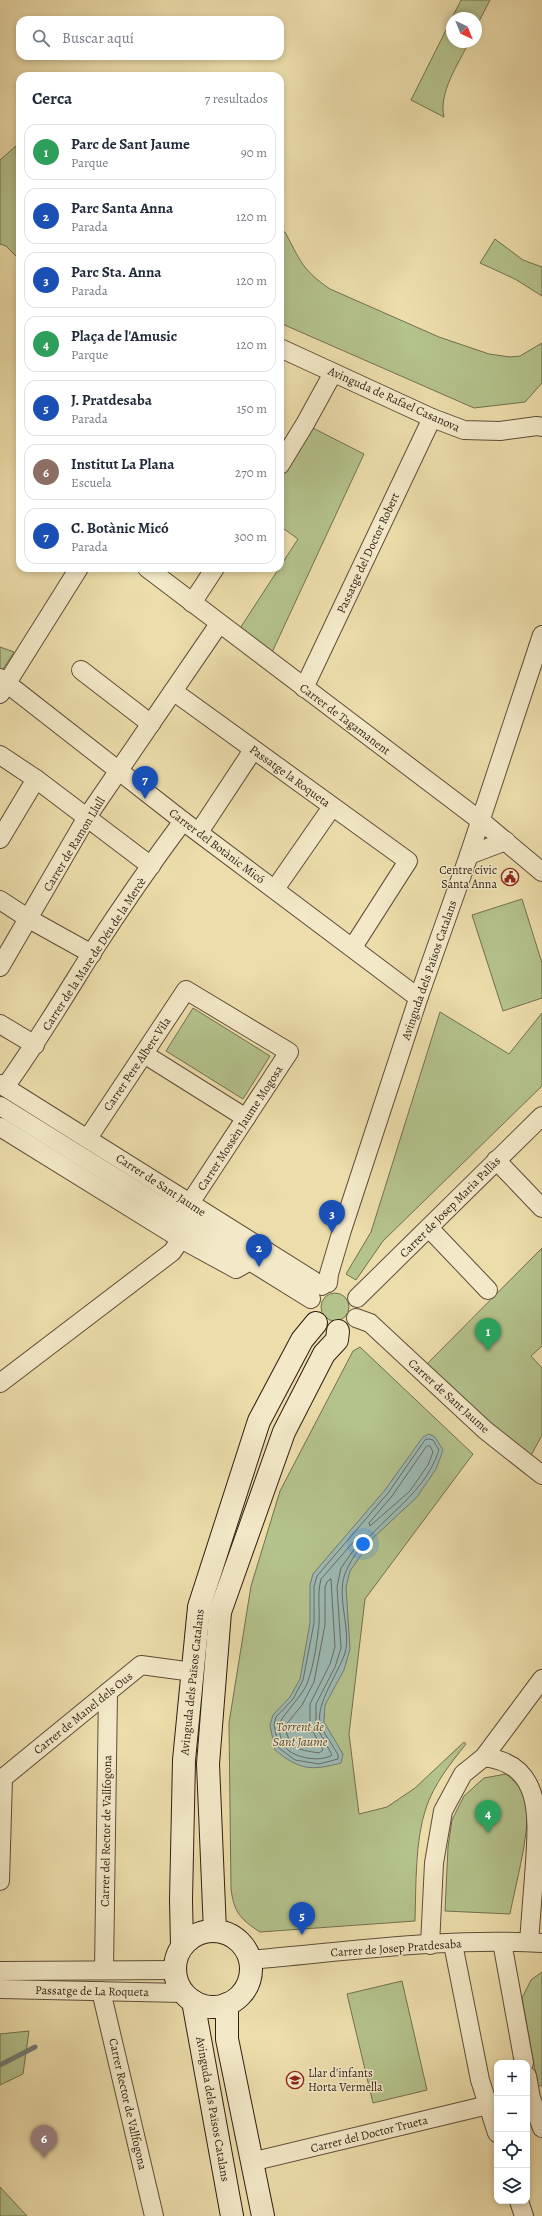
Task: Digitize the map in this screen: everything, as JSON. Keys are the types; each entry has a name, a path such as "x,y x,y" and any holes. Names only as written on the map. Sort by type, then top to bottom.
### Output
{"street":[{"name":"Avinguda de Rafael Casanova","path":"284,350 432,418 464,430 500,431 540,425"},
{"path":"284,457 333,373"},
{"name":"Passatge del Doctor Robert","path":"304,688 432,418"},
{"path":"2,685 76,572"},
{"name":"Carrer de Tagamanent","path":"152,572 479,820 542,872"},
{"path":"192,603 212,572"},
{"name":"Carrer de Ramon Llull","path":"0,967 87,817 219,624"},
{"name":"Avinguda dels Països Catalans","path":"320,1290 329,1274 419,996 469,855 479,820 540,645"},
{"path":"81,670 151,724"},
{"name":"Carrer del Botànic Micó","path":"2,685 119,771 412,993 419,996"},
{"name":"Passatge la Roqueta","path":"173,691 408,861 353,947"},
{"path":"199,832 253,750"},
{"path":"0,755 36,779 150,866"},
{"path":"0,840 36,779"},
{"path":"275,889 332,807"},
{"name":"Carrer de la Mare de Déu de la Mercè","path":"3,1086 35,1045 92,954 150,866 184,821"},
{"path":"469,855 506,842"},
{"path":"0,900 29,919 92,954"},
{"name":"Carrer Mossèn Jaume Mogosa","path":"186,990 289,1052 190,1204"},
{"name":"Carrer Pere Alberc Vila","path":"88,1138 186,990"},
{"path":"0,1024 35,1045"},
{"path":"144,1054 246,1118"},
{"name":"Carrer de Sant Jaume","path":"3,1086 88,1138 320,1290"},
{"name":"Carrer de Sant Jaume","path":"0,1106 250,1261 320,1290"},
{"name":"Carrer de Josep Maria Pallàs","path":"357,1298 542,1116"},
{"path":"0,1127 181,1239 236,1269 250,1261"},
{"path":"496,1160 542,1208"},
{"path":"429,1228 488,1290"},
{"path":"0,1383 172,1252 181,1239"},
{"path":"346,1285 357,1298 358,1308 356,1318 348,1326 338,1331 326,1330 316,1323 311,1314 320,1290 346,1285"},
{"name":"Carrer de Sant Jaume","path":"356,1318 370,1323 485,1430 542,1475"},
{"name":"Avinguda dels Països Catalans","path":"182,1946 181,1900 184,1760 199,1607 259,1421 302,1340 316,1323"},
{"name":"Avinguda dels Països Catalans","path":"215,1931 208,1764 220,1612 284,1432 324,1354 337,1340 338,1331"},
{"name":"Carrer de Manel dels Ous","path":"0,1881 3,1778 141,1665 192,1672"},
{"path":"430,1945 434,1863 442,1811 463,1774 484,1757 542,1679"},
{"name":"Carrer del Rector de Vallfogona","path":"104,1970 108,1692"},
{"path":"484,1757 501,1759 535,1776 540,1810 535,1943"},
{"path":"215,1931 227,1934 237,1940 245,1949 249,1960 249,1978 246,1986 235,2000 215,2007 203,2006 188,1997 177,1982 175,1970 176,1957 182,1946 197,1934 215,1931"},
{"path":"502,1942 523,2060"},
{"name":"Carrer de Josep Pratdesaba","path":"249,1960 430,1945 502,1942 535,1943"},
{"path":"453,1944 480,2080 497,2132"},
{"name":"Passatge de La Roqueta","path":"0,1972 175,1970"},
{"name":"Passatge de La Roqueta","path":"0,1989 101,1991 188,1997"},
{"name":"Carrer Rector de Vallfogona","path":"101,1991 154,2216"},
{"name":"Avinguda dels Països Catalans","path":"188,1997 232,2216"},
{"path":"226,2004 227,2039 263,2216"},
{"path":"530,2082 537,2096 542,2128"},
{"name":"Carrer del Doctor Trueta","path":"251,2162 488,2105"},
{"path":"520,2204 524,2216"}],"green space":[{"path":"461,0 490,0 482,15 482,12 455,12"},
{"path":"446,30 446,48 466,48 450,78 444,98 444,117 411,100"},
{"path":"16,146 16,256 6,246 0,244 0,160"},
{"path":"284,232 307,270 330,289 439,337 489,354 510,357 520,356 542,343 542,383 525,402 474,408 284,325"},
{"path":"495,239 523,260 542,267 542,296 515,279 480,263"},
{"path":"305,424 364,454 268,661 235,636 277,572 284,572 284,561 298,539 284,529 284,458"},
{"path":"0,647 14,652 0,674"},
{"path":"522,899 542,963 542,998 503,1011 472,915"},
{"path":"193,1008 270,1056 243,1099 166,1051"},
{"path":"440,1012 509,1054 542,1013 542,1086 383,1241 356,1280 346,1274 371,1232"},
{"path":"542,1248 542,1346 531,1356 542,1368 542,1435 527,1463 421,1370"},
{"path":"335,1293 345,1297 349,1307 345,1317 335,1321 325,1317 321,1307 325,1297"},
{"path":"360,1347 473,1454 365,1599 349,1734 359,1814 387,1807 415,1788 464,1742 466,1744 438,1782 429,1799 422,1820 418,1849 415,1921 260,1932 247,1923 239,1914 234,1904 231,1889 229,1723 251,1586 280,1491 353,1351"},
{"path":"506,1774 523,1792 526,1800 527,1811 525,1840 510,1914 445,1911 448,1847 452,1820 464,1796 484,1778"},
{"path":"542,1972 542,2085 538,2087 522,1998 531,1980"},
{"path":"402,1981 427,2090 373,2103 347,1994"},
{"path":"29,2031 23,2074 0,2085 0,2034"},
{"path":"0,2187 27,2216 0,2216"}],"water":[{"name":"Torrent de Sant Jaume","path":"429,1434 435,1437 443,1450 436,1469 417,1497 373,1538 350,1571 346,1587 350,1649 344,1670 325,1705 324,1722 343,1754 341,1763 313,1768 299,1765 275,1750 270,1725 273,1715 290,1697 300,1679 310,1623 310,1585 313,1574 385,1490 423,1437"}],"waterway":[{"name":"Torrent de Sant Jaume","path":"0,2065 35,2047"}],"place":[{"name":"C. Botànic Micó","path":"145,799"},
{"name":"Centre cívic Santa Anna","path":"510,877"},
{"name":"Parc Sta. Anna","path":"332,1233"},
{"name":"Parc Santa Anna","path":"259,1267"},
{"name":"Parc de Sant Jaume","path":"488,1351"},
{"name":"Plaça de l'Amusic","path":"488,1833"},
{"name":"J. Pratdesaba","path":"302,1935"},
{"name":"Llar d'infants Horta Vermella","path":"295,2080"},
{"name":"Institut La Plana","path":"44,2158"}]}
